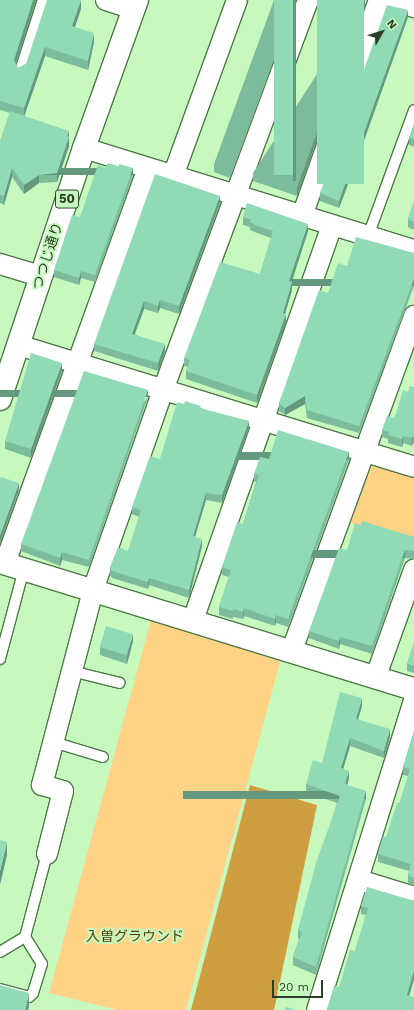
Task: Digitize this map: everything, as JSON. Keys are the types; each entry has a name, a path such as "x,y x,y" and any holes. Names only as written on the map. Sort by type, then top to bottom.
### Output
{"main road":[{"name":"つつじ通り","path":"0,399 40,276 135,4"},
{"path":"10,565 292,650 414,689"}],"street":[{"path":"106,0 135,4"},
{"path":"173,176 237,0"},
{"path":"47,854 63,791 42,785 93,590 163,390 308,0"},
{"path":"302,216 379,0"},
{"path":"392,0 414,7"},
{"path":"84,148 332,226 414,250"},
{"path":"10,565 76,364 148,169"},
{"path":"193,620 332,226"},
{"path":"0,264 40,276"},
{"path":"292,650 414,316"},
{"path":"18,345 263,422 414,467"},
{"path":"376,676 414,570"},
{"path":"317,1010 359,880 414,700"},
{"path":"359,880 414,897"}],"lane":[{"path":"20,71 43,0"},
{"path":"368,236 414,110"},
{"path":"0,659 10,565"},
{"path":"71,671 120,683"},
{"path":"53,742 102,757"},
{"path":"0,952 25,937 47,854"},
{"path":"0,989 29,997 33,993 42,964 25,937"}],"green space":[{"path":"374,463 414,475 414,544 346,522 368,465"},
{"name":"入曽グラウンド","path":"151,620 281,658 186,1010 117,1010 49,993"}],"shaded area":[{"path":"250,785 317,805 274,1010 191,1010"}],"building":[{"path":"0,0 33,0 14,60 18,68 26,64 47,0 81,0 72,26 94,33 88,61 45,47 24,108 0,101"},
{"path":"274,0 293,0 293,175 274,175"},
{"path":"317,0 364,0 364,184 317,184"},
{"path":"387,5 408,10 339,201 320,193"},
{"path":"10,111 69,131 67,136 69,137 57,173 39,175 24,185 12,168 4,196 0,195 0,141"},
{"path":"414,124 414,139 409,138"},
{"path":"107,163 119,166 119,164 133,168 95,275 81,271 79,278 54,270 72,215 80,217 98,165 106,168"},
{"path":"155,174 220,196 179,306 160,300 158,306 144,301 132,334 165,344 158,363 94,344"},
{"path":"414,201 414,222 408,219"},
{"path":"247,203 308,224 289,281 292,282 283,313 286,314 257,395 186,371 190,360 184,358 220,262 260,274 273,231 257,226 250,222 251,219 243,217"},
{"path":"356,237 414,253 414,279 359,426 307,410 305,396 285,408 279,403 319,290 328,293 338,263 347,266"},
{"path":"31,353 62,363 31,449 5,441"},
{"path":"84,371 148,390 89,560 62,552 60,558 21,544"},
{"path":"410,386 414,387 414,436 412,438 403,436 402,439 388,435 389,432 382,430 387,416 394,418 403,390 408,392"},
{"path":"185,401 201,406 200,408 249,421 222,495 206,493 193,536 202,539 189,590 149,578 148,582 112,571 110,567 118,547 128,551 141,510 132,507 150,456 160,459 177,402 184,404"},
{"path":"278,430 349,452 288,619 276,615 275,619 244,608 243,612 219,607 231,570 222,567 237,522 243,524 259,475 254,474 260,457 269,459"},
{"path":"1,477 19,483 0,535 0,479"},
{"path":"362,521 414,537 414,551 405,550 372,646 340,637 339,641 309,631 339,548 347,550 355,523 361,525"},
{"path":"106,626 133,634 126,655 100,647"},
{"path":"414,642 414,666 407,664"},
{"path":"340,692 362,698 356,719 390,729 384,751 350,738 341,768 349,771 345,784 366,791 316,967 293,957 302,932 298,930 316,863 340,796 306,784 313,760 322,763"},
{"path":"414,731 414,878 408,875 411,864 378,854 383,836 386,837 397,803 400,802 410,769 403,767"},
{"path":"0,840 7,842 0,871"},
{"path":"367,887 414,900 414,971 407,995 414,997 414,1010 327,1009 334,986 339,987 350,950 355,951 368,908 361,906"},
{"path":"0,985 29,993 25,1010 0,1010"},
{"path":"286,1007 296,1010 285,1010"}]}
